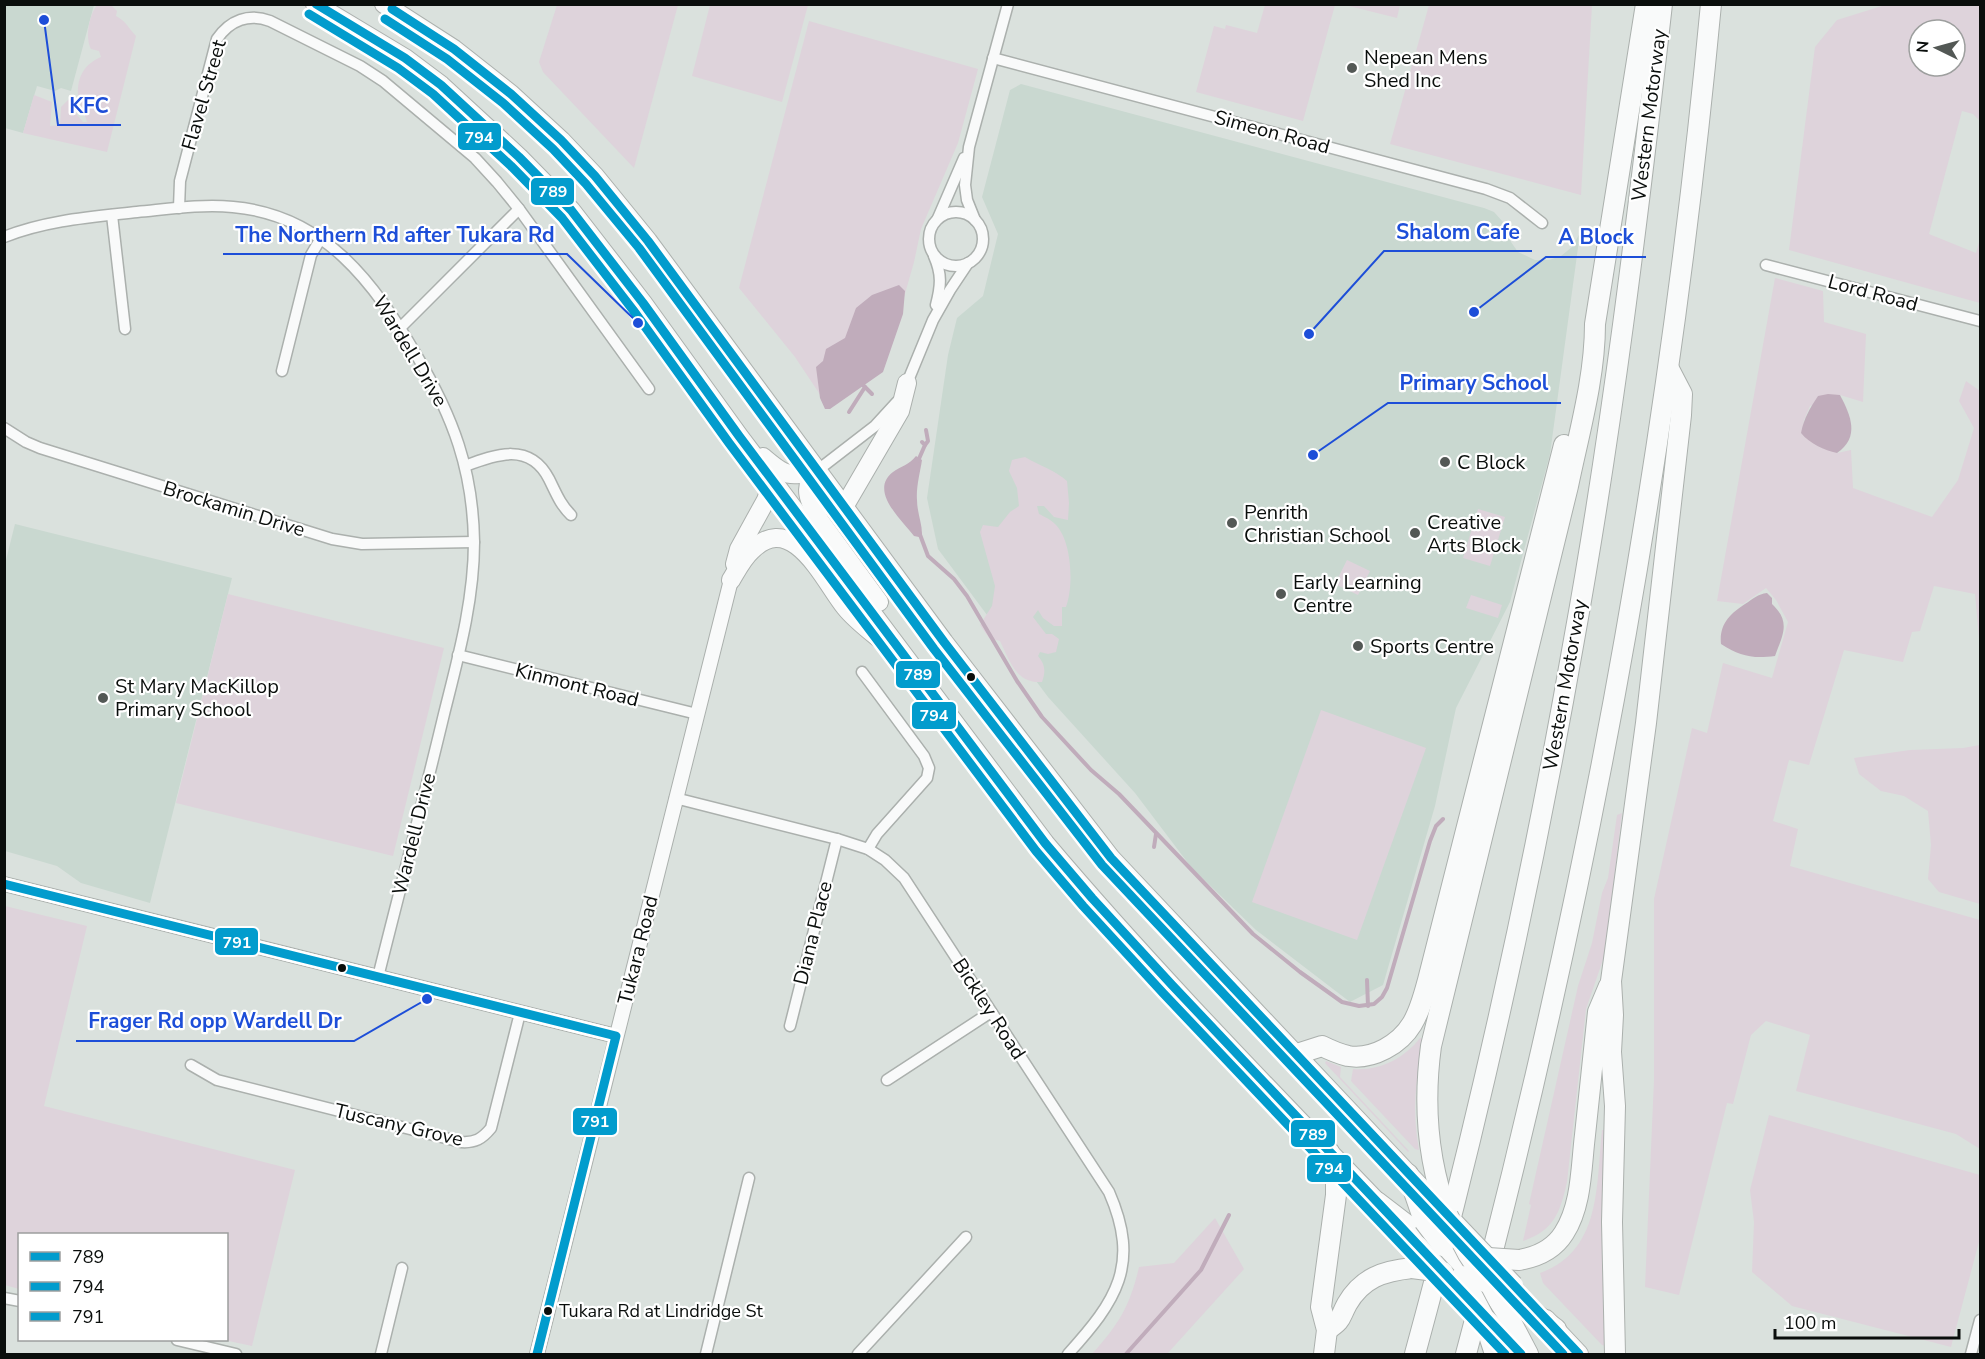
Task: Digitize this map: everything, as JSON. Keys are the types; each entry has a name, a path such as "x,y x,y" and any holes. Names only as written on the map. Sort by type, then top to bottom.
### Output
{"highway":[{"path":"315,4 405,58 441,85 519,157 571,210 643,303 739,436 1045,843 1085,890 1377,1202 1443,1246 1468,1254 1519,1260 1541,1254 1560,1240 1573,1217 1579,1184 1598,1012 1611,981"},
{"path":"384,4 454,49 511,94 561,140 595,176 648,241 951,651 1111,858 1488,1258 1510,1298 1528,1354"},
{"path":"1487,1283 1468,1254 1448,1216 1435,1175 1426,1116 1431,1046 1568,486 1595,344 1595,324 1646,4"},
{"name":"Western Motorway","path":"1415,1354 1490,1053 1537,837 1574,642 1622,338 1662,4"},
{"path":"1466,1354 1506,1206 1534,1090 1592,817 1644,535 1669,369 1711,4"},
{"path":"1297,1054 1322,1046 1347,1056 1357,1057 1374,1053 1390,1046 1402,1037 1418,1012 1431,969 1587,344 1595,324"},
{"path":"1615,1354 1612,1222 1615,1106 1611,1052 1613,1015 1611,981 1648,701 1681,415 1682,394 1669,369"},
{"path":"844,507 900,411 907,383"},
{"path":"739,436 779,470 789,475 818,470"},
{"path":"818,470 809,479 808,484 813,508 879,602 915,669"},
{"path":"731,580 739,549 769,492 769,476"},
{"path":"731,580 750,551 758,545 772,539 789,540 801,546 847,609 915,669"},
{"path":"1324,1354 1327,1330 1321,1307 1336,1195 1336,1175 1329,1152"},
{"path":"1408,1174 1421,1233 1482,1314 1521,1354"},
{"path":"1443,1246 1452,1274"},
{"path":"1327,1330 1341,1320 1348,1303 1369,1279 1389,1271 1412,1268 1452,1274 1487,1283 1556,1329 1580,1354"},
{"path":"1482,1314 1495,1354"}],"street":[{"path":"933,320 941,282 940,272 929,243 930,229 938,218 969,147 1008,4"},
{"name":"Flavel Street","path":"179,208 180,181 214,46 221,33 244,18 254,17 270,21 360,66 383,81 475,158 519,209 649,389"},
{"name":"Simeon Road","path":"993,58 1486,189 1510,198 1542,223"},
{"path":"818,470 882,420 899,398 933,320 968,263 978,255 982,243 981,231 967,200 965,185 969,147"},
{"name":"Wardell Drive","path":"4,237 50,224 112,215 212,206 253,210 292,222 321,238 360,272 400,328 443,402 465,466 474,542 472,585 458,655 378,977"},
{"path":"400,328 519,209"},
{"path":"938,218 957,212 964,213 975,220"},
{"path":"112,215 124,329"},
{"path":"282,371 311,255 321,238"},
{"path":"934,255 938,260 950,266 957,267 968,263"},
{"name":"Lord Road","path":"1766,265 1980,321"},
{"name":"Brockamin Drive","path":"4,428 40,448 332,539 362,544 474,542"},
{"path":"465,466 503,454 513,453 527,458 543,471 559,501 571,515"},
{"name":"Tukara Road","path":"538,1354 731,580"},
{"name":"Kinmont Road","path":"458,655 696,714"},
{"path":"862,672 924,756 929,768 924,782 877,834 868,849"},
{"name":"Bickley Road","path":"675,798 868,849 891,864 904,878 1109,1192 1120,1223 1123,1251 1117,1287 1096,1323 1068,1354"},
{"name":"Diana Place","path":"790,1026 837,839"},
{"path":"4,884 616,1036"},
{"path":"887,1080 991,1012"},
{"name":"Tuscany Grove","path":"191,1065 217,1080 461,1142 473,1142 491,1128 520,1013"},
{"path":"706,1354 749,1178"},
{"path":"858,1354 966,1238"},
{"path":"381,1354 402,1268"},
{"path":"1971,1354 1980,1320"},
{"path":"181,1341 236,1354"}],"shaded area":[{"path":"4,5 94,5 71,91 61,88 55,91 37,86 23,133 5,128"},
{"path":"97,5 111,5 117,11 116,16 136,36 107,152 23,133 34,95 52,102 50,126 60,125 61,107 70,98 77,115 83,122 87,122 78,88 86,67 101,57 99,51 91,49 88,39 90,21"},
{"path":"557,5 678,5 634,168 543,72 539,62"},
{"path":"710,5 808,5 782,102 692,76"},
{"path":"1265,5 1335,5 1303,121 1196,92 1214,26 1225,29 1226,25 1257,33"},
{"path":"1345,5 1400,5 1397,18"},
{"path":"1429,5 1592,5 1581,195 1390,144"},
{"path":"1885,5 1980,5 1980,121 1973,114 1962,111 1929,234 1976,253 1980,239 1980,303 1789,250 1815,47 1837,20"},
{"path":"809,21 978,69 958,143 921,229 884,368 829,408 795,357 739,288"},
{"name":"Penrith Christian School","path":"1021,84 1484,208 1494,212 1503,222 1518,252 1535,260 1549,260 1561,256 1572,247 1580,233 1550,454 1510,602 1456,708 1435,806 1383,985 1350,1002 1256,930 1191,867 1135,793 1048,697 938,549 927,498 948,355 957,318 983,296 998,234 982,197 1010,90"},
{"path":"1775,278 1823,291 1824,322 1866,334 1863,402 1840,395 1810,406 1802,433 1837,453 1851,450 1853,488 1932,517 1958,480 1974,428 1959,401 1966,381 1980,391 1980,650 1975,594 1934,586 1920,631 1912,632 1903,662 1844,650 1809,765 1789,760 1773,821 1798,829 1790,866 1980,920 1980,1149 1956,1134 1796,1091 1810,1035 1766,1021 1751,1035 1733,1104 1727,1103 1679,1295 1645,1287 1654,1080 1654,899 1692,728 1707,733 1723,663 1772,678 1788,622 1776,600 1766,588 1743,604 1717,601"},
{"path":"899,285 905,291 903,314 883,372 830,409 825,409 820,398 816,367 823,361 826,349 845,338 856,308 872,295"},
{"path":"1840,395 1850,418 1849,440 1837,453 1818,446 1801,433 1808,413 1818,396"},
{"path":"916,456 922,460 917,495 922,534 919,537 914,536 896,514 886,497 884,488 886,480 893,472"},
{"path":"1025,457 1067,481 1069,503 1068,520 1054,517 1044,506 1037,506 1039,514 1055,524 1061,531 1068,552 1071,576 1069,598 1066,607 1062,607 1062,626 1054,626 1043,618 1038,610 1033,617 1046,634 1052,634 1059,639 1056,652 1048,654 1040,652 1038,656 1044,668 1042,682 1033,682 1020,675 1000,641 989,638 980,625 992,606 995,586 980,532 983,525 998,527 1010,512 1019,506 1017,488 1009,471 1012,460"},
{"path":"1478,509 1505,517 1490,566 1463,558"},
{"name":"St Mary MacKillop Primary School","path":"15,524 232,578 150,903 81,883 57,866 5,851 4,568"},
{"path":"1347,560 1370,571 1358,595 1335,584"},
{"path":"1767,593 1782,617 1784,629 1775,656 1746,656 1721,644 1722,631 1730,616 1756,597"},
{"path":"228,594 444,648 393,856 176,803"},
{"path":"1471,595 1502,605 1498,618 1466,608"},
{"path":"1321,710 1426,748 1357,940 1252,902"},
{"path":"1980,745 1980,904 1939,892 1928,879 1931,845 1928,811 1904,796 1881,791 1859,774 1854,758 1910,750"},
{"path":"1622,813 1605,954 1586,1009 1567,1182 1562,1202 1554,1219 1534,1237 1523,1241 1531,1205 1529,1204 1578,986 1592,943 1602,893 1608,878 1617,815"},
{"path":"5,906 87,926 44,1106 295,1170 252,1346 228,1341 228,1233 18,1233 18,1289 5,1285"},
{"path":"1420,1038 1425,1040 1416,1095 1419,1150 1415,1149 1351,1081 1353,1069 1381,1066 1399,1058"},
{"path":"1326,1061 1341,1067 1340,1077 1408,1152 1325,1063"},
{"path":"1769,1115 1980,1175 1980,1238 1951,1347 1792,1306 1752,1272 1754,1222 1750,1190"},
{"path":"1602,1130 1604,1130 1605,1346 1543,1283 1540,1273 1560,1263 1575,1249 1585,1232 1596,1193"},
{"path":"1215,1218 1244,1269 1167,1354 1092,1354 1122,1314 1132,1293 1139,1267 1174,1263"}],"waterway":[{"path":"863,385 872,394"},
{"path":"849,412 865,387"},
{"path":"925,445 928,441 926,430"},
{"path":"918,461 925,445 922,442"},
{"path":"919,532 928,556 954,579 967,596 1017,681 1042,717 1091,770 1119,794 1253,934 1342,1002 1359,1006 1374,1004 1387,988 1430,841 1436,826 1443,819"},
{"path":"1154,847 1156,834"},
{"path":"1367,980 1368,1006"},
{"path":"1126,1354 1201,1270 1229,1215"}],"transit line":[{"name":"789","path":"316,4 405,58 441,85 519,157 571,210 643,303 739,436 1045,843 1172,985 1521,1354"},
{"name":"789","path":"392,9 454,49 511,94 561,140 595,176 648,241 944,642 1111,858 1579,1354"},
{"name":"794","path":"309,14 398,68 433,94 511,166 562,218 1036,851 1163,993 1505,1354"},
{"name":"794","path":"385,19 447,59 503,103 553,149 586,184 639,248 934,649 1102,865 1563,1354"},
{"name":"791","path":"4,884 616,1036 537,1354"}],"place":[{"name":"KFC","path":"44,20"},
{"name":"Nepean Mens Shed Inc","path":"1352,68"},
{"name":"A Block","path":"1474,312"},
{"name":"The Northern Rd after Tukara Rd","path":"638,323"},
{"name":"Shalom Cafe","path":"1309,334"},
{"name":"Primary School","path":"1313,455"},
{"name":"C Block","path":"1445,462"},
{"name":"Penrith Christian School","path":"1232,523"},
{"name":"Creative Arts Block","path":"1415,533"},
{"name":"Early Learning Centre","path":"1281,594"},
{"name":"Sports Centre","path":"1358,646"},
{"name":"St Mary MacKillop Primary School","path":"103,698"},
{"name":"Frager Rd opp Wardell Dr","path":"427,999"},
{"name":"Tukara Rd at Lindridge St","path":"548,1311"}]}
